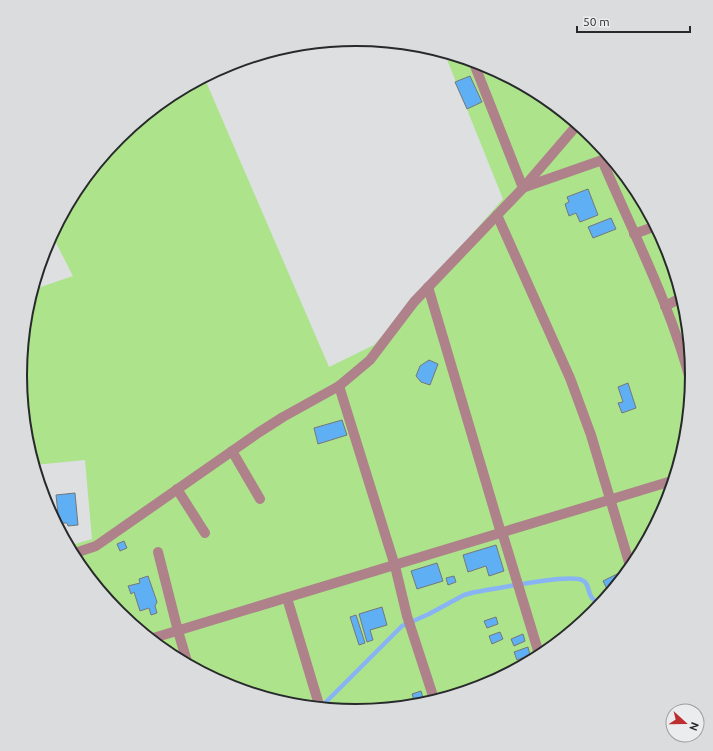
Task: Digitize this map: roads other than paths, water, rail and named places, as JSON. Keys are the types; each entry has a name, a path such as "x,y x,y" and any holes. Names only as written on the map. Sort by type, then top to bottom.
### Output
{"street":[{"path":"476,68 523,188"},
{"path":"78,552 96,546 176,489 283,417 339,386 370,360 414,302 523,188 574,128"},
{"path":"523,188 605,159"},
{"path":"607,162 634,234 665,306 685,361"},
{"path":"497,215 570,378 591,435 629,561"},
{"path":"634,234 651,228"},
{"path":"428,287 501,533 538,650"},
{"path":"665,306 677,300"},
{"path":"339,386 395,566 407,616 433,696"},
{"path":"232,451 260,499"},
{"path":"156,637 669,482"},
{"path":"176,489 205,533"},
{"path":"158,552 186,657"},
{"path":"287,598 318,702"}],"waterway":[{"path":"325,703 402,626 429,614 464,595 546,580 574,579 585,582 590,595 596,601"}]}
